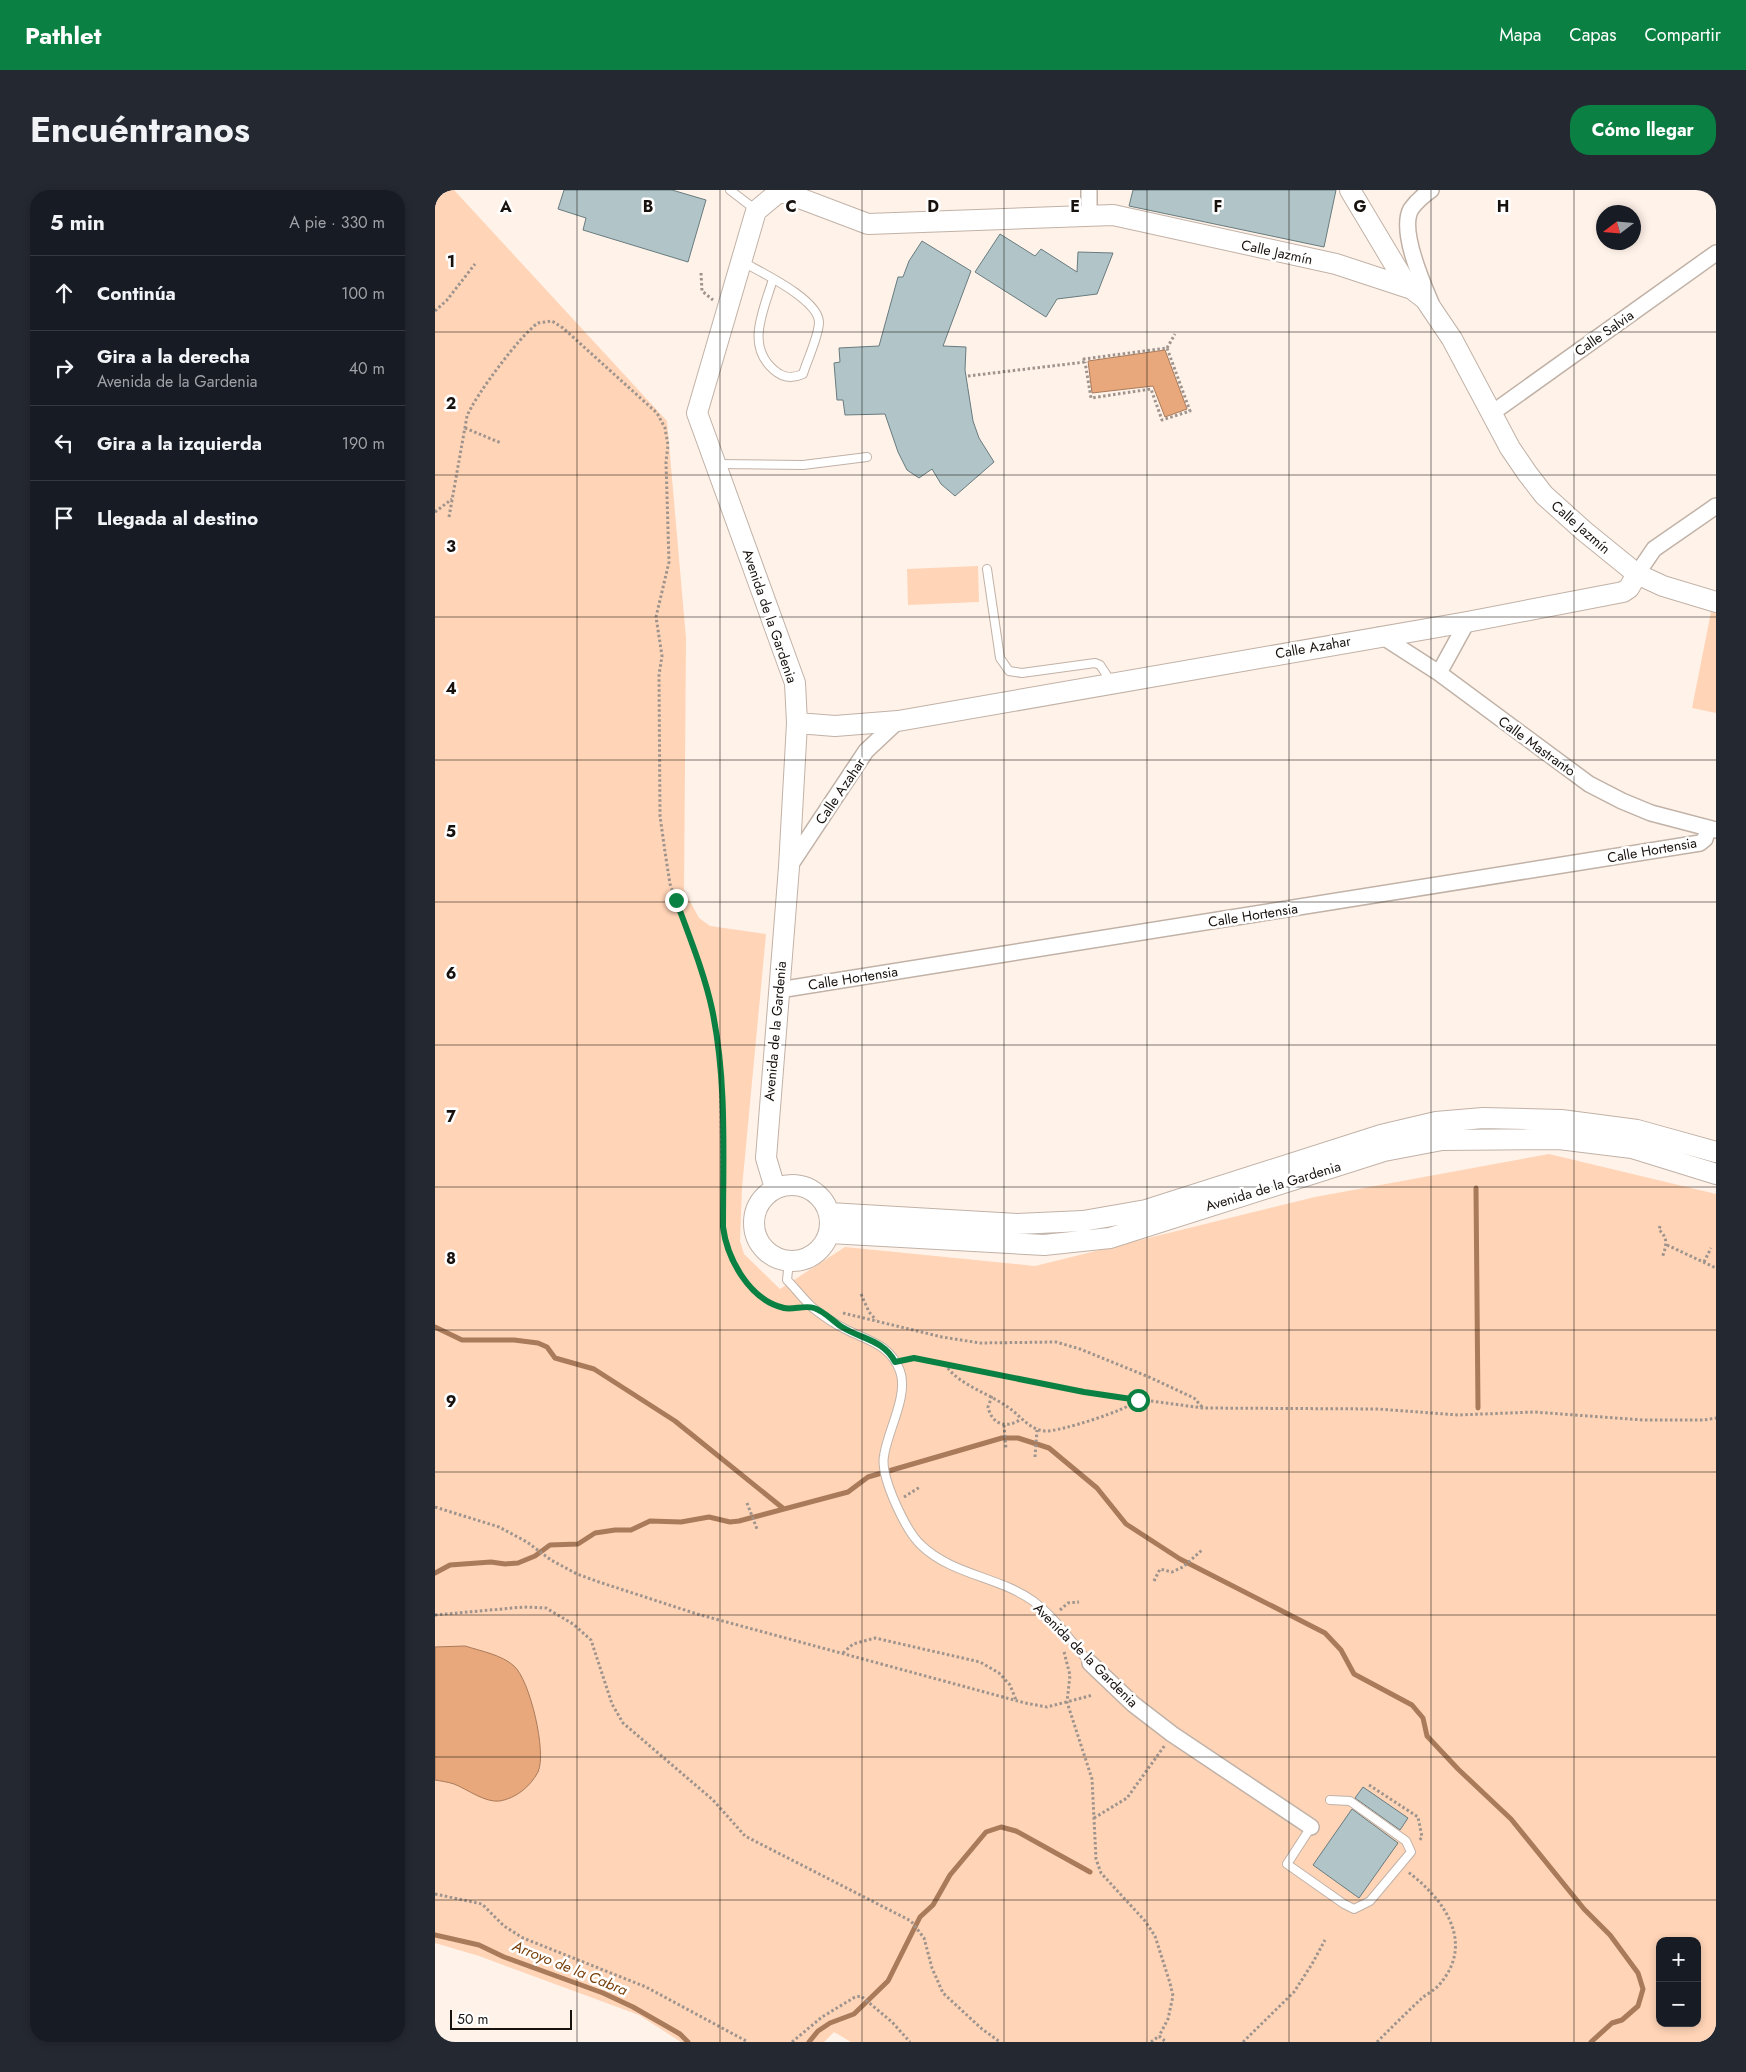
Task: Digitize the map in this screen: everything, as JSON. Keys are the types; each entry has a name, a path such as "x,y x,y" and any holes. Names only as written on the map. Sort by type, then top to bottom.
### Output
{"street":[{"path":"756,211 779,190"},
{"name":"Calle Jazmín","path":"779,190 868,224 1113,215 1336,264 1408,288 1422,296 1435,312 1518,461 1544,495 1584,531 1637,574"},
{"path":"1089,190 1089,215"},
{"path":"1349,190 1408,288"},
{"path":"1431,190 1411,210 1407,223 1414,256 1435,312"},
{"name":"Avenida de la Gardenia","path":"756,211 697,413 795,683 797,723 789,867 766,1158 775,1188"},
{"name":"Calle Salvia","path":"1492,413 1716,254"},
{"path":"1716,506 1654,549 1637,574 1663,586 1716,602"},
{"name":"Calle Azahar","path":"797,723 835,726 898,721 1467,622 1623,592 1629,588 1637,574"},
{"path":"1439,673 1467,622"},
{"name":"Calle Mastranto","path":"1380,636 1439,673 1589,784 1651,813 1712,829"},
{"name":"Calle Azahar","path":"789,867 866,751 898,721"},
{"name":"Calle Hortensia","path":"779,990 1699,843 1705,839 1712,829"},
{"name":"Avenida de la Gardenia","path":"829,1223 1017,1224 1083,1221 1146,1210 1381,1135 1436,1122 1483,1118 1561,1120 1637,1130 1716,1152"},
{"name":"Avenida de la Gardenia","path":"829,1223 1044,1245 1109,1238 1384,1152 1442,1140 1559,1138 1632,1148 1716,1174"},
{"path":"793,1185 811,1189 820,1197 829,1223 823,1245 814,1254 802,1260 789,1261 777,1258 766,1251 754,1229 754,1217 758,1205 766,1195 775,1188 793,1185"},
{"name":"Avenida de la Gardenia","path":"1090,1662 1133,1704 1172,1734 1311,1827"}],"lane":[{"path":"730,190 756,211"},
{"path":"742,261 773,279 808,302 817,313 818,327 803,374 797,377 784,376 778,373 764,362 759,349 757,336 773,279"},
{"path":"716,464 803,465 867,457"},
{"path":"987,568 1000,658 1009,671 1023,673 1095,663 1100,664 1111,683"},
{"name":"Avenida de la Gardenia","path":"789,1261 787,1280 813,1308 845,1329 874,1340 892,1356 901,1373 901,1397 883,1458 888,1485 895,1502 921,1545 949,1564 1032,1600 1056,1621 1090,1662"},
{"path":"1311,1827 1287,1864 1344,1904 1354,1908 1370,1901 1401,1867 1411,1852 1406,1840 1350,1801 1330,1800"}],"path":[{"path":"435,311 447,300 475,264"},
{"path":"449,516 467,416 479,394 533,326 545,321 551,321 563,328 657,413 665,428 668,445 665,462 669,562 656,617 662,656 659,675 659,816 670,884 704,976 720,1054 723,1227 725,1244 744,1279 761,1296 781,1308 813,1308"},
{"path":"1167,348 1084,359 1091,398 1151,389 1162,420 1190,411 1167,348 1175,334"},
{"path":"968,376 1085,362"},
{"path":"465,428 501,443"},
{"path":"435,512 452,499"},
{"path":"1660,1226 1659,1230 1664,1234 1667,1245 1662,1258"},
{"path":"1667,1245 1716,1268"},
{"path":"1704,1262 1711,1248"},
{"path":"861,1294 869,1312 877,1320"},
{"path":"841,1313 877,1320 942,1338 981,1343 1056,1342 1149,1377 1194,1398 1203,1408"},
{"path":"895,1362 914,1358 1084,1392 1203,1408 1378,1409 1458,1415 1534,1412 1643,1420 1704,1420 1716,1418"},
{"path":"945,1364 955,1377 992,1396 1037,1430 1053,1431 1071,1426 1132,1406 1138,1400"},
{"path":"992,1396 989,1401 989,1414 1004,1427 1006,1449"},
{"path":"1004,1427 1021,1419"},
{"path":"1035,1457 1035,1434 1037,1430"},
{"path":"895,1502 921,1487"},
{"path":"747,1503 757,1528"},
{"path":"435,1507 499,1527 527,1542 551,1560 584,1577 697,1614 1016,1701 1047,1707 1093,1695"},
{"path":"1154,1581 1160,1569 1173,1572 1183,1567 1202,1550"},
{"path":"1079,1602 1063,1606 1056,1621 1070,1675 1067,1702 1092,1779 1097,1859 1101,1872 1145,1921 1162,1955 1173,1996 1168,2019 1159,2036 1151,2042"},
{"path":"435,1615 525,1607 546,1608 573,1624 591,1640 612,1704 623,1723 713,1800 745,1836 911,1922 924,1938 932,1968 943,1993 982,2029 1000,2042"},
{"path":"843,1654 853,1644 875,1638 980,1662 999,1673 1010,1685 1016,1701"},
{"path":"1094,1818 1127,1798 1172,1734"},
{"path":"1369,1785 1419,1817 1422,1836 1411,1852"},
{"path":"1377,2042 1422,1998 1439,1986 1450,1969 1455,1950 1454,1930 1446,1911 1431,1890 1401,1867"},
{"path":"435,1894 482,1904 504,1926 523,1938 646,1987 748,2042"},
{"path":"1243,2042 1294,1992 1325,1940"},
{"path":"792,2042 822,2017 855,1997 861,1996 887,2018 910,2042"},
{"path":"1159,2036 1166,2042"}],"shaded area":[{"path":"435,190 454,190 667,421 686,638 684,890 699,918 710,926 766,934 742,1188 740,1241 744,1254 780,1289 845,1247 1035,1266 1315,1197 1549,1154 1716,1194 1716,2042 851,2042 834,2032 824,2042 681,2042 639,2015 479,1956 435,1943"},
{"path":"1165,350 1187,409 1165,417 1153,386 1092,393 1088,361"},
{"path":"978,566 979,602 908,605 907,569"},
{"path":"1711,612 1716,613 1716,713 1692,708"},
{"path":"465,1646 497,1656 514,1666 526,1686 539,1734 540,1763 538,1772 522,1791 500,1801 488,1800 454,1784 435,1780 435,1647"}],"building":[{"path":"564,190 672,190 706,200 688,262 583,230 586,218 558,209"},
{"path":"1133,190 1336,190 1324,247 1129,206"},
{"path":"1000,234 1035,256 1041,249 1077,272 1078,252 1113,253 1097,294 1057,299 1046,317 975,272"},
{"path":"922,241 971,271 943,346 966,347 965,370 973,421 979,438 994,462 955,496 941,484 932,469 919,478 907,470 898,452 885,414 845,415 843,400 837,400 834,363 840,362 839,348 879,346 898,277 903,277 909,261"},
{"path":"1363,1787 1408,1818 1400,1830 1355,1798"},
{"path":"1352,1809 1398,1843 1359,1898 1313,1865"}],"waterway":[{"path":"1476,1188 1478,1408"},
{"path":"435,1327 462,1340 514,1340 538,1343 547,1347 555,1358 594,1369 675,1421 784,1509"},
{"path":"435,1573 450,1565 491,1562 518,1563 535,1556 550,1545 578,1544 595,1533 631,1530 650,1521 681,1522 709,1517 730,1522 739,1521 848,1492 868,1477 1002,1438 1018,1438 1049,1448 1097,1488 1126,1524 1180,1559 1325,1633 1341,1650 1354,1674 1412,1705 1423,1718 1427,1736 1458,1769 1511,1819 1584,1909 1610,1935 1638,1973 1643,1989 1638,2006 1622,2020 1612,2023 1591,2042"},
{"name":"Arroyo de la Cabra","path":"809,2042 818,2031 830,2023 854,2014 888,1981 920,1917 933,1905 950,1875 986,1832 1001,1827 1016,1831 1090,1872"},
{"name":"Arroyo de la Cabra","path":"435,1935 479,1945 504,1957 603,1993 633,2007 680,2034 688,2042"}],"route":[{"path":"676,900 704,976 712,1009 720,1054 723,1227 725,1244 744,1279 761,1296 781,1308 793,1310 813,1308 845,1329 874,1340 892,1356 895,1362 914,1358 1084,1392 1138,1400"}]}
